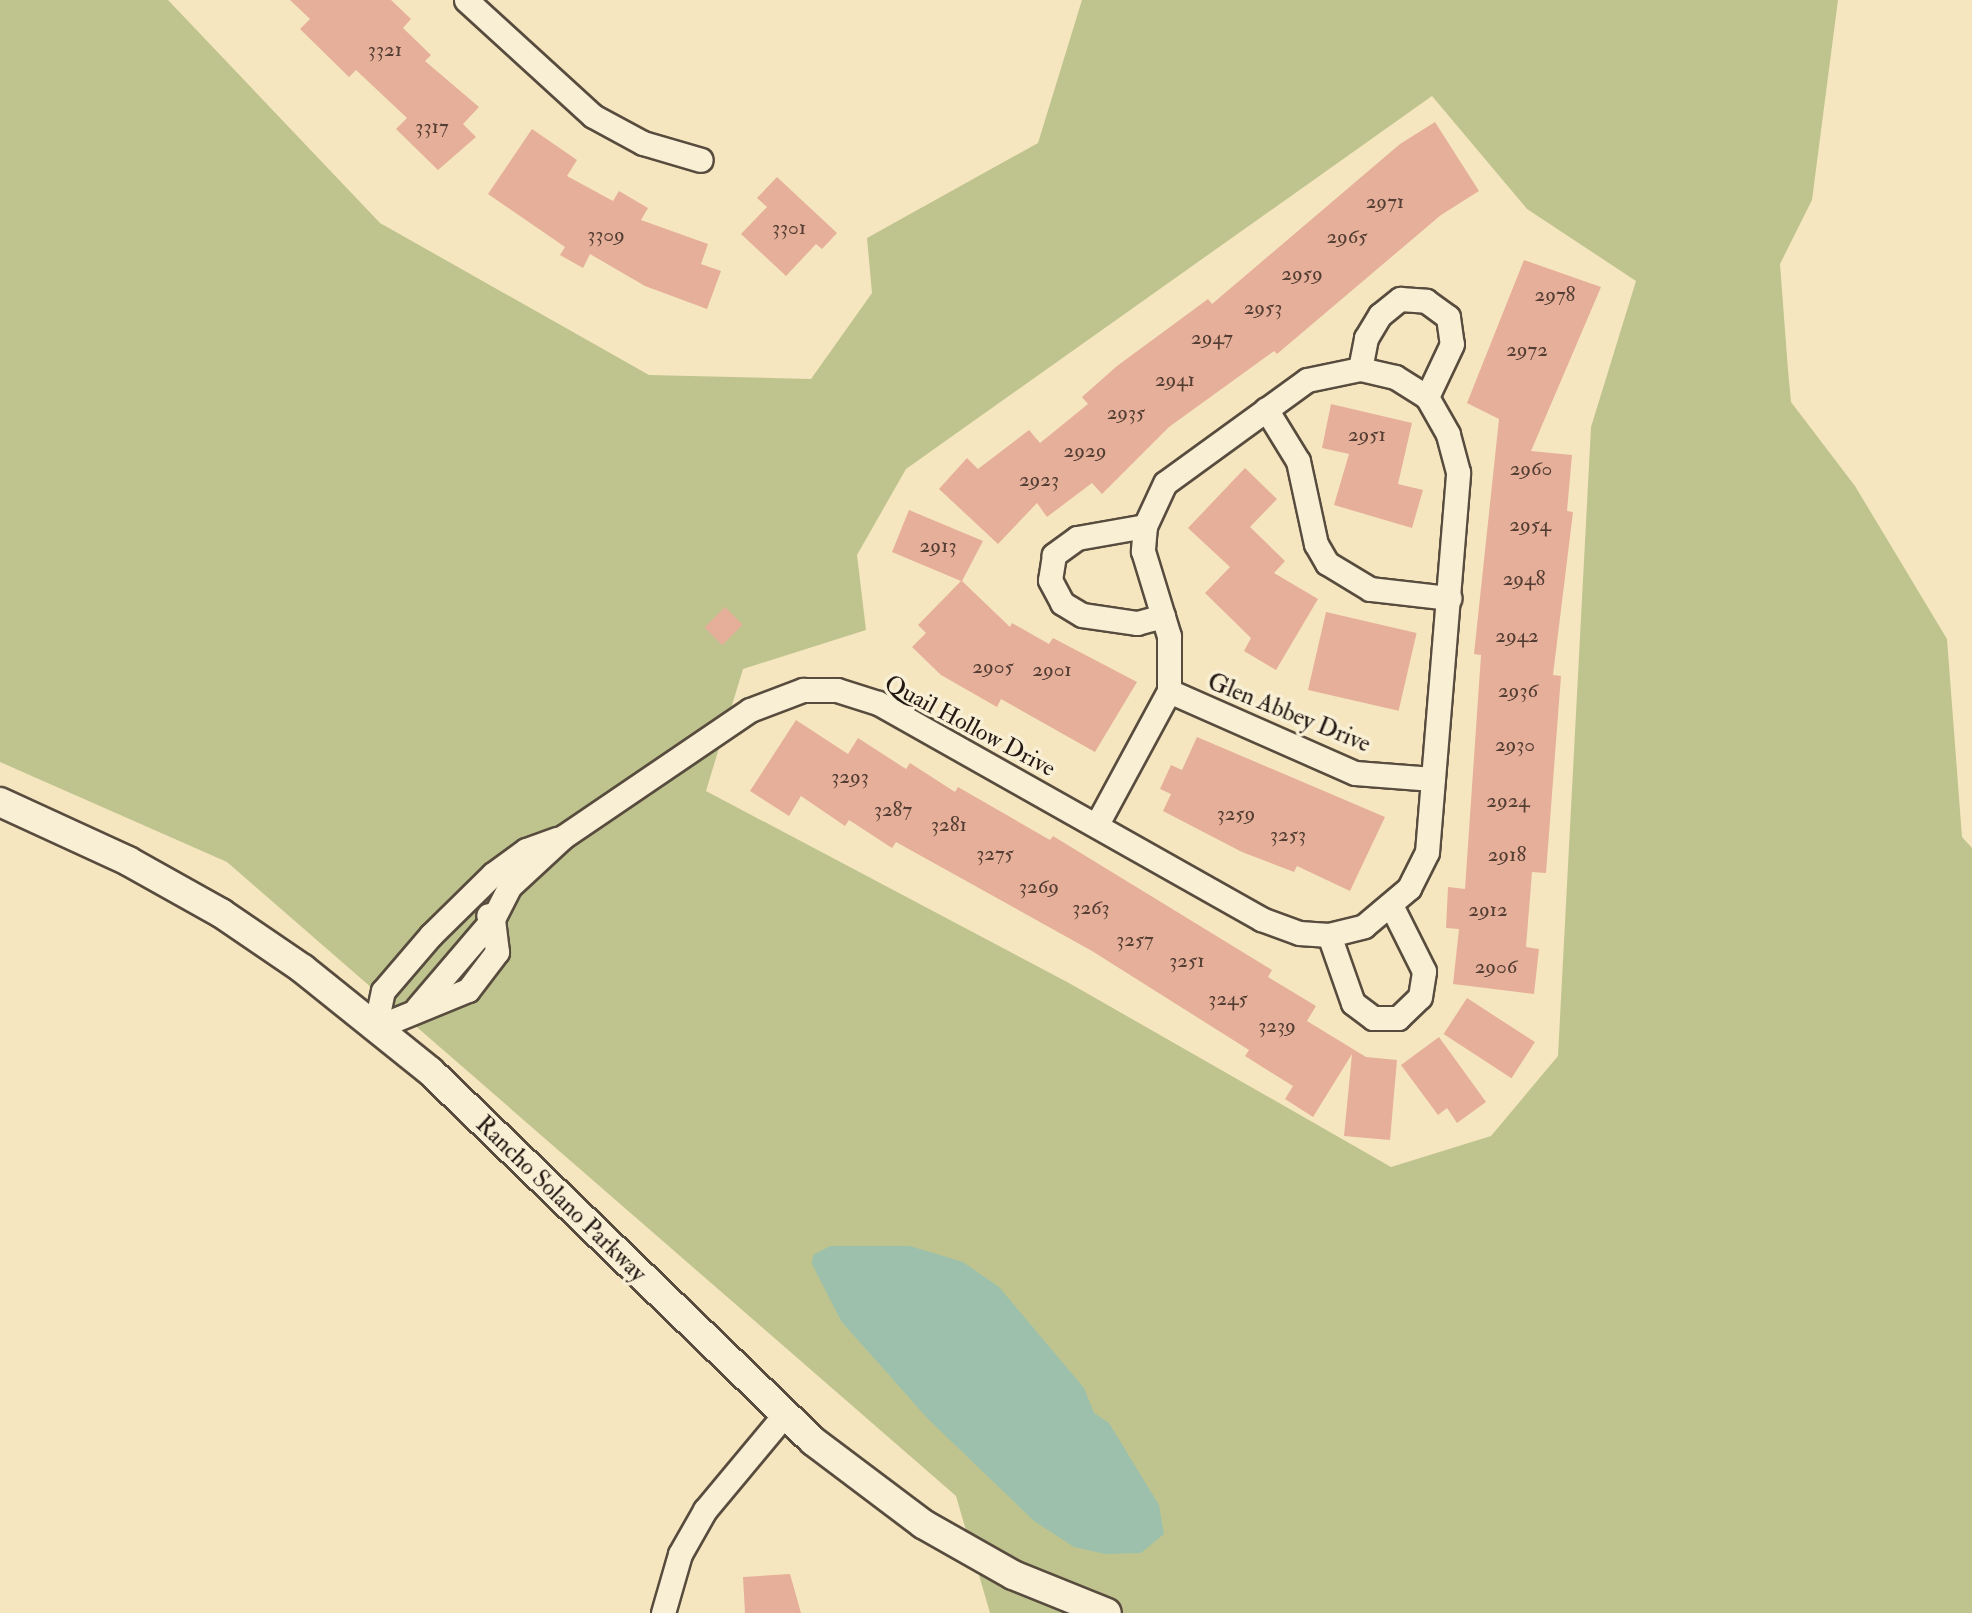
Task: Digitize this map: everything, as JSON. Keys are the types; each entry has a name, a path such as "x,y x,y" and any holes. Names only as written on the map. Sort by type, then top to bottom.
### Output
{"street":[{"path":"466,0 593,116 643,143 701,160"},
{"path":"1360,369 1366,338 1380,315 1400,299 1426,301 1448,317 1452,344 1427,397"},
{"name":"Quail Hollow Drive","path":"493,919 509,887 563,837 750,710 803,690 837,690 878,703 1097,824 1261,919 1299,933 1329,935 1364,926 1392,907 1427,852 1458,472 1448,434 1427,397 1395,377 1360,369 1307,380 1165,482 1145,526 1143,551 1173,658 1169,691 1097,824"},
{"path":"1266,409 1298,461 1316,544 1327,563 1370,589 1449,598"},
{"path":"1145,526 1077,538 1054,555 1050,580 1062,603 1082,615 1137,623 1163,616"},
{"name":"Glen Abbey Drive","path":"1169,691 1355,773 1433,779"},
{"name":"Rancho Solano Parkway","path":"0,802 221,913 430,1071 785,1415 923,1524 1013,1575 1107,1613"},
{"name":"Quail Hollow Drive","path":"375,1028 383,991 470,899 526,850 563,837"},
{"path":"375,1028 467,990 497,952 493,919 470,899"},
{"path":"1329,935 1353,1003 1373,1018 1398,1018 1420,997 1424,971 1392,907"},
{"path":"663,1613 680,1554 705,1510 785,1415"}],"shaded area":[{"path":"0,0 168,0 380,223 649,375 811,379 872,293 867,238 1038,143 1082,0 1838,0 1812,200 1780,264 1788,370 1791,402 1855,486 1947,639 1962,837 1972,848 1972,1613 990,1613 956,1496 227,862 0,762","holes":["1432,96 1527,209 1636,281 1591,427 1558,1056 1491,1136 1391,1167 1069,983 706,791 743,669 866,630 857,555 906,469"]},
{"path":"830,1246 910,1246 963,1262 999,1287 1084,1388 1094,1413 1109,1423 1159,1505 1164,1534 1141,1553 1105,1554 1074,1547 1034,1521 928,1419 841,1321 812,1264 813,1255"}],"building":[{"path":"290,0 391,0 411,19 403,28 431,55 425,61 479,107 463,124 476,137 438,170 396,129 407,118 356,70 349,77 300,29 310,19"},
{"path":"1435,122 1479,191 1441,215 1277,354 1274,351 1169,427 1102,494 1092,483 1047,517 1037,503 998,544 939,489 967,458 978,469 1029,430 1040,443 1088,404 1082,397 1117,366 1208,299 1212,304 1400,144"},
{"path":"532,129 577,160 567,176 613,201 619,191 648,208 641,220 708,244 701,264 721,271 707,309 645,286 590,254 583,268 560,255 565,247 488,194"},
{"path":"777,177 837,233 822,249 816,244 786,276 741,234 767,207 757,198"},
{"path":"1524,260 1601,287 1531,451 1572,455 1567,511 1573,512 1553,675 1561,676 1546,873 1532,872 1526,947 1539,949 1534,994 1453,984 1459,929 1446,928 1448,887 1465,889 1481,655 1474,654 1499,419 1467,403"},
{"path":"1331,404 1412,423 1398,484 1423,490 1412,528 1334,505 1349,454 1322,448"},
{"path":"1245,468 1277,499 1250,527 1285,561 1274,573 1318,599 1276,670 1244,651 1251,638 1205,593 1230,567 1188,528"},
{"path":"909,510 983,541 962,581 1010,627 1012,623 1049,644 1053,638 1137,682 1095,752 1001,699 997,707 941,675 912,647 926,633 918,625 961,581 892,552"},
{"path":"725,607 743,625 722,645 704,628"},
{"path":"1326,612 1417,633 1399,711 1308,690"},
{"path":"796,720 848,754 858,738 906,769 910,763 955,792 958,787 1050,840 1053,836 1272,970 1268,977 1316,1006 1307,1021 1366,1057 1397,1060 1390,1140 1344,1136 1352,1054 1313,1117 1285,1099 1293,1086 1245,1056 1249,1050 1092,951 896,842 892,848 849,820 845,826 801,796 789,816 750,791"},
{"path":"1197,737 1385,817 1350,891 1297,866 1294,872 1242,852 1163,811 1171,794 1160,789 1171,765 1182,770"},
{"path":"1467,998 1535,1042 1512,1078 1444,1034"},
{"path":"1439,1037 1486,1102 1457,1123 1447,1108 1438,1115 1401,1065"},
{"path":"790,1574 801,1613 745,1613 743,1577"}]}
